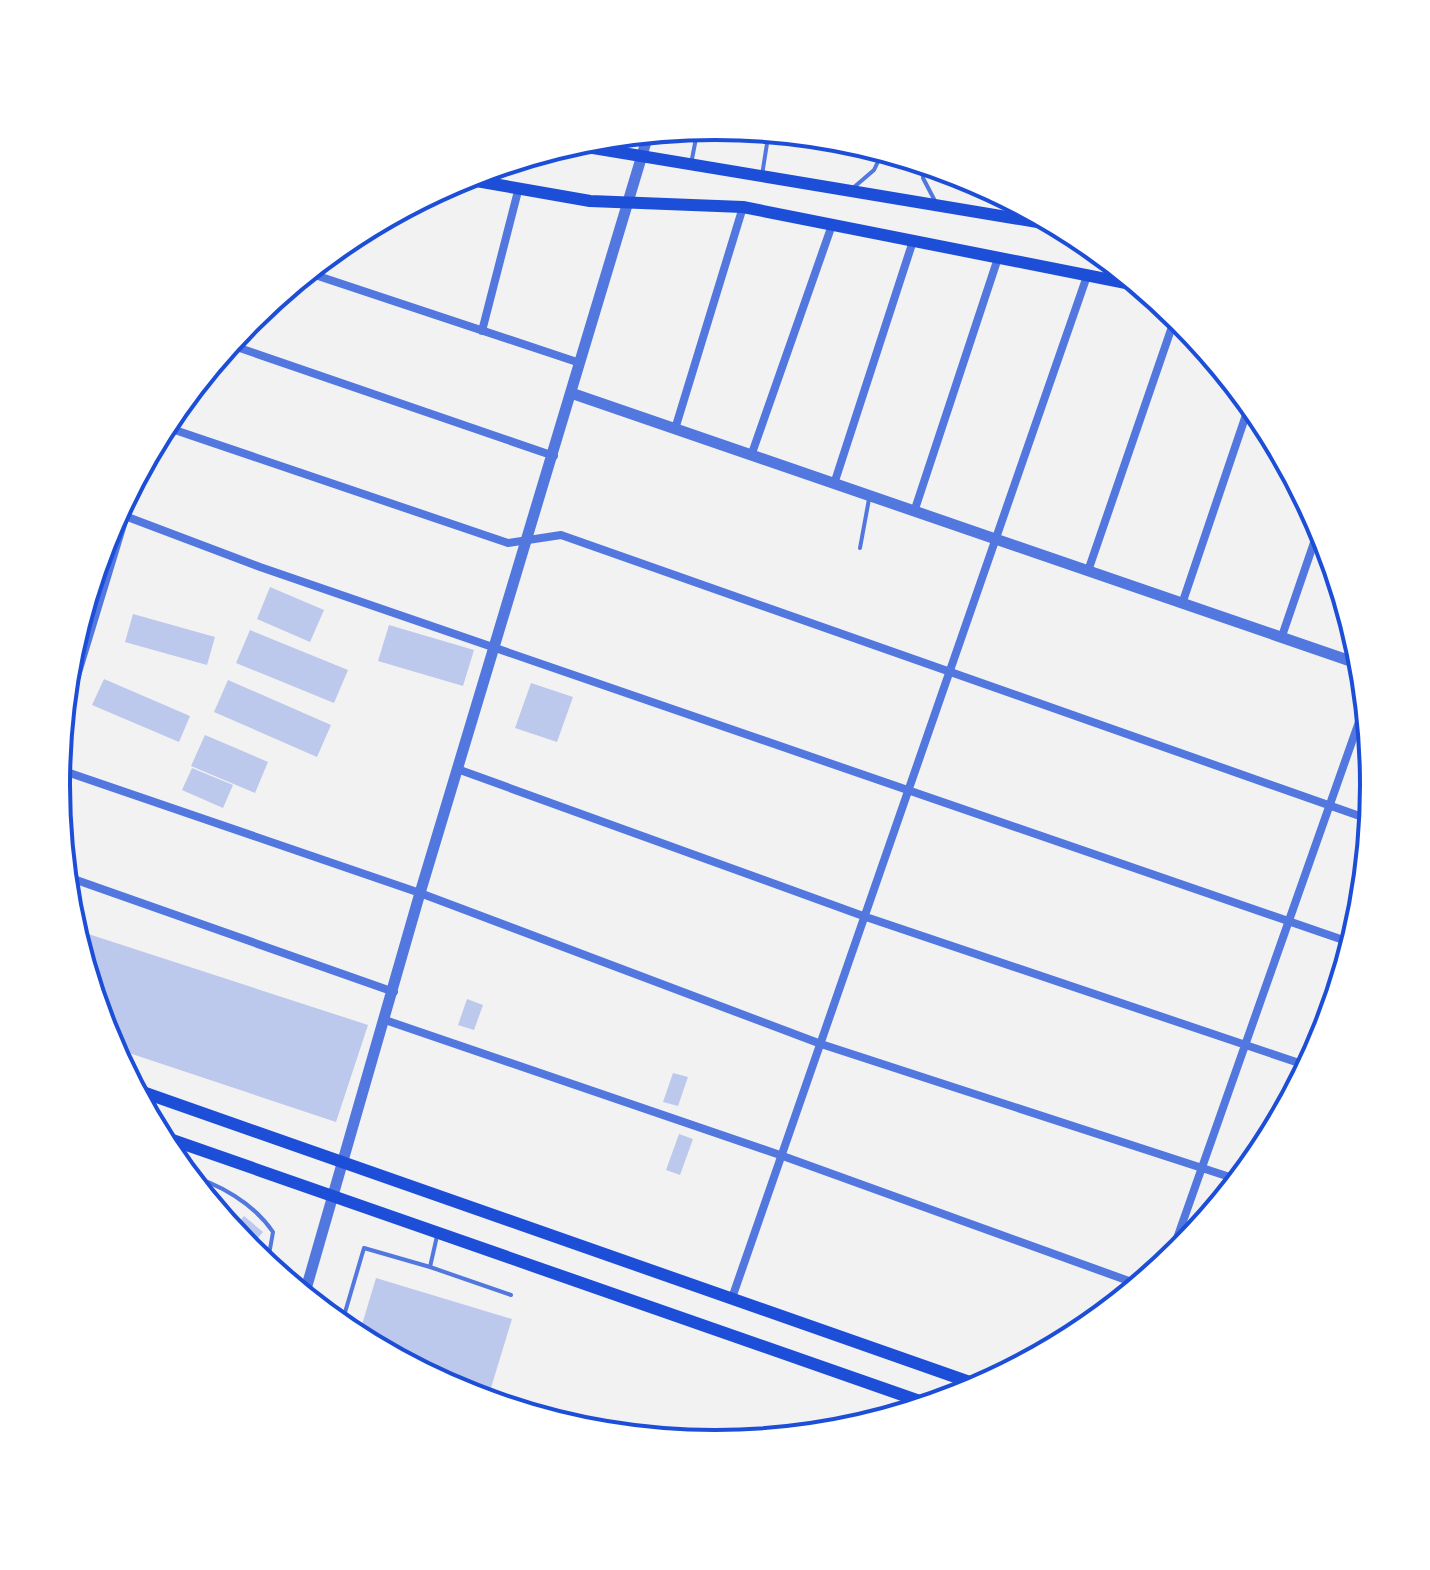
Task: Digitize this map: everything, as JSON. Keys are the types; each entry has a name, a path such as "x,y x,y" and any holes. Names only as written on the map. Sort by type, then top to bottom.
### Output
{"main road":[{"path":"601,150 1027,220"},
{"path":"483,183 518,191 627,204 743,207 1118,282"},
{"path":"150,1095 964,1380"},
{"path":"179,1142 913,1399"}],"street":[{"path":"307,1285 420,893 460,770 645,144"},
{"path":"482,331 518,191"},
{"path":"675,429 743,207"},
{"path":"751,456 832,225"},
{"path":"834,484 913,241"},
{"path":"914,512 998,258"},
{"path":"318,276 580,363"},
{"path":"732,1298 998,540 1087,276"},
{"path":"1088,571 1171,329"},
{"path":"241,348 554,456"},
{"path":"571,393 1348,660"},
{"path":"1182,604 1245,418"},
{"path":"177,431 508,543 561,535 1359,816"},
{"path":"129,518 260,567 1341,939"},
{"path":"1282,636 1313,544"},
{"path":"1179,1232 1357,727"},
{"path":"460,770 866,917 1297,1062"},
{"path":"70,773 420,893 821,1044 1228,1176"},
{"path":"78,880 394,992"},
{"path":"385,1020 780,1155 1128,1281"}],"lane":[{"path":"691,166 696,140"},
{"path":"762,178 767,142"},
{"path":"848,192 874,170 878,161"},
{"path":"923,174 938,206"},
{"path":"860,548 870,496"},
{"path":"204,1180 266,1221 273,1232 270,1251"},
{"path":"430,1267 437,1233"},
{"path":"345,1313 364,1248 511,1295"}],"building":[{"path":"270,587 324,610 310,642 257,619"},
{"path":"133,614 215,637 207,665 125,642"},
{"path":"389,625 474,650 463,686 378,661"},
{"path":"250,630 348,670 334,703 236,663"},
{"path":"104,679 190,716 179,742 92,705"},
{"path":"228,680 331,725 317,757 214,712"},
{"path":"531,683 573,697 557,742 515,728"},
{"path":"205,735 268,762 255,793 191,766"},
{"path":"192,768 233,785 223,808 182,790"},
{"path":"88,934 368,1025 336,1122 129,1053 104,992"},
{"path":"467,999 483,1005 474,1030 458,1025"},
{"path":"673,1073 688,1077 678,1106 663,1102"},
{"path":"679,1134 693,1139 680,1175 666,1170"},
{"path":"244,1216 263,1232 257,1239 240,1221"},
{"path":"376,1278 512,1319 491,1389 392,1344 362,1324"}]}
